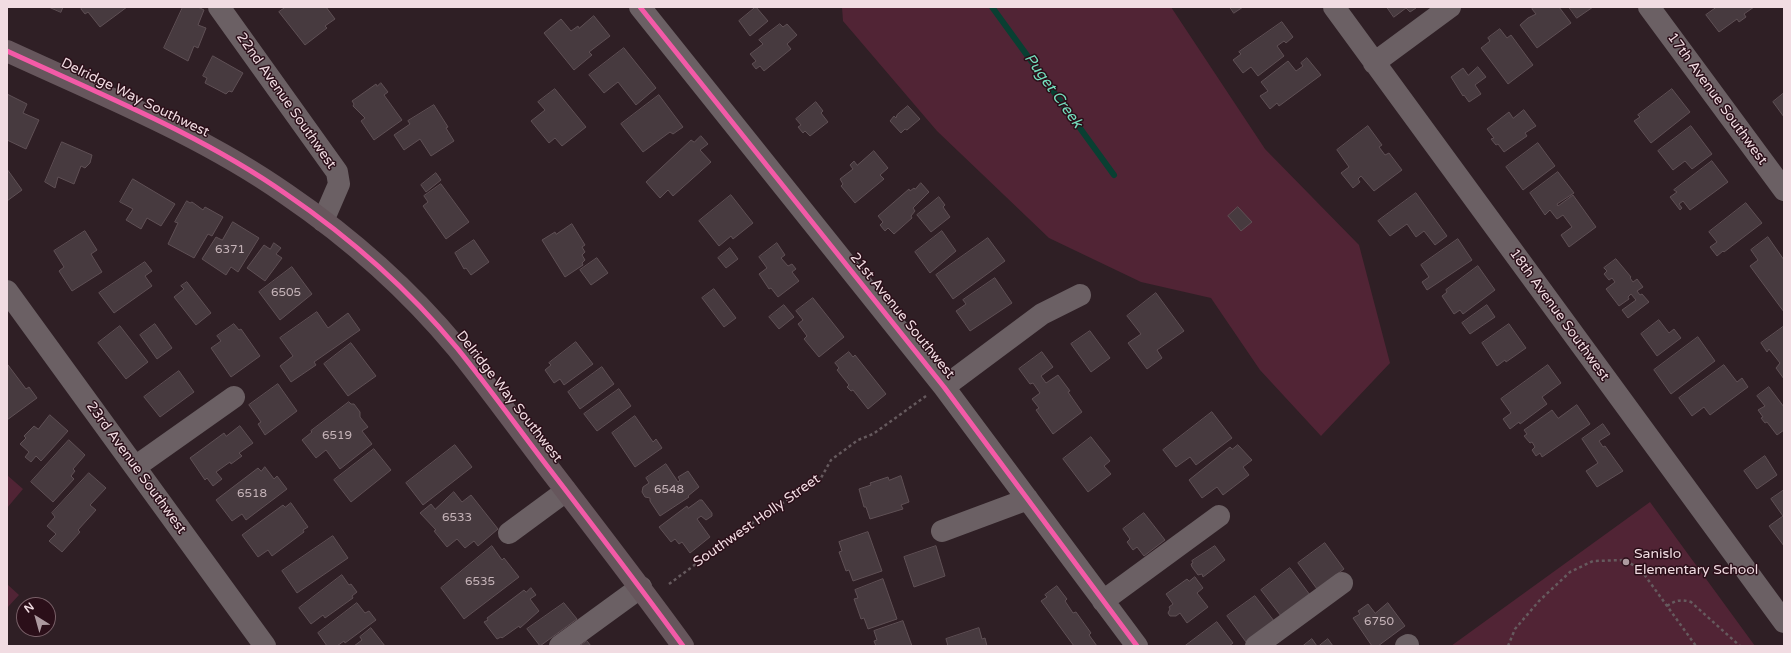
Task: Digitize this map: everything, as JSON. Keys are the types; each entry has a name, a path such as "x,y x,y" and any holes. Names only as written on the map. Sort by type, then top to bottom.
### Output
{"main road":[{"name":"Delridge Way Southwest","path":"7,51 154,119 217,152 284,192 324,220 353,244 396,283 444,334 641,587 683,646"}],"street":[{"name":"22nd Avenue Southwest","path":"219,7 337,172 339,184 324,220"},
{"name":"21st Avenue Southwest","path":"640,7 944,387 1137,646"},
{"name":"18th Avenue Southwest","path":"1334,7 1784,622"},
{"path":"1374,63 1450,7"},
{"name":"17th Avenue Southwest","path":"1649,7 1784,190"},
{"name":"23rd Avenue Southwest","path":"7,291 265,646"},
{"path":"944,387 1042,314 1080,295"},
{"path":"135,467 234,397"},
{"path":"509,533 566,491"},
{"path":"942,531 1028,499"},
{"path":"1104,601 1219,516"},
{"path":"1256,646 1342,583"},
{"path":"560,646 641,587"}],"path":[{"path":"1508,646 1515,629 1539,601 1570,572 1593,561 1624,560 1641,570 1696,646"},
{"path":"1667,606 1674,601 1683,599 1691,602 1740,646"}],"shaded area":[{"path":"842,7 1171,7 1265,149 1359,245 1390,363 1321,436 1260,370 1211,298 1141,282 1049,238 937,131 843,21"},
{"path":"7,475 23,489 7,508"},
{"name":"Sanislo Elementary School","path":"1650,502 1755,646 1451,646"},
{"path":"7,584 19,595 7,608"}],"building":[{"path":"49,7 63,7 61,12"},
{"path":"84,7 127,7 100,27 88,12 85,14 81,9"},
{"path":"183,7 198,7 204,10 198,25 206,28 198,48 194,46 188,61 164,48"},
{"path":"286,7 326,7 335,19 325,26 327,28 305,45 279,12"},
{"path":"756,7 768,21 750,36 739,21"},
{"path":"1230,7 1243,7 1234,13"},
{"path":"1387,7 1416,8 1410,12 1406,8 1394,17"},
{"path":"1535,7 1559,7 1571,23 1537,48 1520,25 1528,18 1536,14 1532,9"},
{"path":"1569,7 1593,7 1577,18"},
{"path":"1717,7 1754,7 1744,14 1746,17 1739,22 1737,19 1719,32 1706,15"},
{"path":"594,16 610,36 589,52 592,55 574,70 544,33 561,19 571,31 578,26 579,28"},
{"path":"1282,22 1293,37 1286,43 1284,41 1277,46 1284,56 1258,76 1251,67 1243,73 1233,60 1241,54 1239,52"},
{"path":"780,24 783,27 787,24 797,35 787,44 791,49 764,71 760,66 756,69 752,64 756,61 750,54 763,44 759,40"},
{"path":"1500,29 1507,38 1511,35 1533,65 1508,84 1481,48 1490,41 1488,38"},
{"path":"624,48 656,88 636,105 618,82 604,93 589,75"},
{"path":"213,56 243,73 232,92 229,91 226,94 205,83 207,78 203,76"},
{"path":"1307,58 1321,75 1279,106 1277,103 1270,109 1260,96 1268,91 1261,82 1288,61 1296,71 1303,66 1301,63"},
{"path":"1478,67 1486,77 1475,85 1481,94 1469,102 1464,95 1463,96 1451,77 1463,68 1468,75"},
{"path":"381,83 388,92 384,95 402,120 374,140 361,121 365,118 353,106 354,104 352,101 376,84 377,86"},
{"path":"555,89 586,127 562,146 555,138 549,143 531,121 545,110 538,102"},
{"path":"1672,89 1690,112 1651,143 1634,121 1640,117 1638,115"},
{"path":"1784,93 1784,117 1773,102"},
{"path":"7,94 27,104 23,113 39,120 26,149 7,140"},
{"path":"659,95 683,127 673,134 670,132 643,152 621,124"},
{"path":"816,102 823,111 821,113 828,122 810,136 805,131 803,133 798,127 801,125 796,119"},
{"path":"434,105 448,127 446,128 454,141 431,156 420,139 404,150 394,135 410,124 408,121"},
{"path":"908,106 920,119 901,133 890,121 894,116 896,118 897,115"},
{"path":"1524,110 1536,126 1525,133 1527,136 1504,152 1498,144 1496,145 1491,139 1494,138 1487,129 1509,112 1513,118"},
{"path":"1368,126 1382,145 1379,147 1385,155 1389,153 1402,170 1374,191 1361,176 1358,179 1360,182 1353,188 1341,173 1349,167 1337,150"},
{"path":"1691,126 1712,154 1692,169 1685,161 1673,170 1658,151"},
{"path":"701,136 708,144 700,150 711,162 673,196 668,190 660,198 646,182 691,140 694,142"},
{"path":"62,142 92,155 90,163 85,168 81,166 74,184 58,177 55,188 45,182"},
{"path":"1538,143 1555,166 1523,190 1506,167"},
{"path":"874,151 888,168 880,175 884,179 855,203 841,186 843,184 840,179 853,169 850,165 854,161 857,165"},
{"path":"1712,161 1728,182 1690,210 1683,201 1679,204 1682,208 1680,210 1670,197 1677,192 1674,190"},
{"path":"7,169 22,190 7,201"},
{"path":"1558,172 1574,193 1557,204 1558,206 1573,195 1596,227 1569,247 1561,235 1572,227 1563,215 1557,219 1550,210 1545,215 1530,193"},
{"path":"436,173 441,180 426,192 421,185"},
{"path":"133,179 175,204 161,226 147,218 141,229 126,220 133,209 120,202"},
{"path":"921,183 929,192 913,208 915,211 911,216 912,218 894,234 888,228 885,231 880,225 883,222 878,216 909,189 910,191 914,188 915,189"},
{"path":"441,184 469,222 446,239 423,206 428,202 424,196"},
{"path":"1416,193 1447,236 1435,245 1424,231 1416,237 1407,224 1390,236 1378,221"},
{"path":"731,195 753,223 733,239 731,236 719,246 699,221"},
{"path":"939,197 945,205 943,207 950,217 931,232 917,215"},
{"path":"187,201 190,203 192,202 203,210 205,207 223,217 212,236 208,234 194,258 168,244 178,223 175,222"},
{"path":"1746,203 1762,223 1717,256 1710,247 1717,242 1709,232"},
{"path":"1238,207 1252,222 1241,231 1228,216"},
{"path":"233,222 259,238 238,272 231,267 226,275 202,259 216,237 222,240"},
{"path":"572,224 585,245 582,247 585,252 582,255 585,260 582,263 583,265 565,277 542,240 555,232 556,234"},
{"path":"85,231 97,250 91,254 102,272 72,291 59,271 64,267 54,251"},
{"path":"942,231 956,251 930,273 915,252"},
{"path":"1768,237 1784,260 1784,312 1750,266 1758,260 1751,250"},
{"path":"988,238 1005,261 953,299 936,275"},
{"path":"1458,239 1472,260 1427,290 1422,282 1429,277 1421,265"},
{"path":"474,240 489,262 471,275 466,268 464,269 455,253"},
{"path":"274,243 281,248 276,254 282,258 265,281 247,268 264,245 270,249"},
{"path":"777,243 785,255 781,258 788,266 792,264 796,269 792,272 799,281 778,297 771,288 769,289 759,274 767,268 759,257"},
{"path":"730,248 738,259 726,268 718,258"},
{"path":"597,258 608,273 591,285 580,270"},
{"path":"1616,259 1631,277 1630,278 1633,282 1637,279 1643,287 1637,291 1649,302 1628,318 1622,310 1636,300 1631,294 1628,297 1629,299 1619,306 1606,289 1615,282 1612,278 1609,280 1604,274 1607,271 1604,268"},
{"path":"145,262 152,271 145,276 152,286 114,313 99,293"},
{"path":"1478,266 1495,290 1463,314 1460,310 1454,314 1442,296 1447,292 1446,290"},
{"path":"292,267 312,294 280,320 259,292"},
{"path":"995,278 1012,303 970,331 956,311 966,304 963,300"},
{"path":"187,282 211,313 196,325 174,297 184,289 181,286"},
{"path":"714,289 736,318 724,327 702,298"},
{"path":"1156,293 1184,331 1157,350 1162,358 1147,369 1128,343 1141,334 1127,316"},
{"path":"813,298 844,337 819,357 804,339 807,336 798,324 803,320 796,311"},
{"path":"784,305 794,317 779,329 769,317"},
{"path":"1487,305 1495,317 1470,334 1462,323"},
{"path":"317,312 328,328 348,313 360,330 314,362 316,365 291,382 280,366 293,356 280,338"},
{"path":"1659,320 1669,333 1674,329 1681,338 1657,356 1641,334"},
{"path":"155,324 172,348 157,359 140,335"},
{"path":"234,324 239,330 241,329 260,356 231,377 211,348 221,341 217,336"},
{"path":"1509,324 1526,348 1506,362 1505,360 1497,366 1482,343"},
{"path":"120,326 148,362 126,379 98,343"},
{"path":"1783,327 1784,379 1776,368 1780,363 1769,349 1767,352 1761,343"},
{"path":"1090,331 1110,358 1091,372 1071,344"},
{"path":"1698,337 1715,361 1671,394 1654,370"},
{"path":"576,342 593,364 564,385 560,379 554,383 545,370 551,365 549,363"},
{"path":"351,343 376,376 348,396 324,364"},
{"path":"849,352 853,357 855,355 886,394 868,409 853,390 851,391 847,387 849,385 837,370 839,368 835,363"},
{"path":"1042,352 1053,367 1041,376 1046,383 1058,375 1070,391 1068,392 1082,412 1053,434 1036,410 1039,408 1032,399 1040,393 1033,383 1030,384 1019,369"},
{"path":"8,365 26,389 29,387 37,398 7,420"},
{"path":"1548,365 1561,383 1542,397 1547,404 1520,424 1519,422 1510,429 1503,419 1511,413 1501,399"},
{"path":"1724,365 1737,382 1742,378 1748,387 1710,415 1704,407 1692,416 1679,398"},
{"path":"602,367 614,384 580,409 568,392"},
{"path":"179,371 194,392 160,417 144,397"},
{"path":"278,384 297,411 265,435 258,424 261,422 249,405"},
{"path":"1769,387 1784,407 1784,430 1777,435 1767,422 1765,423 1761,418 1763,417 1758,410 1765,406 1757,396"},
{"path":"619,389 631,406 597,431 584,414"},
{"path":"349,402 354,404 360,412 360,417 368,427 362,431 372,444 340,469 326,450 316,458 302,440 312,432 311,431"},
{"path":"1577,405 1590,424 1542,457 1540,453 1536,456 1532,450 1535,447 1532,442 1530,443 1524,436 1527,434 1524,430 1552,410 1558,418"},
{"path":"1212,412 1232,438 1196,465 1190,457 1176,467 1163,450"},
{"path":"50,415 68,431 41,461 36,456 31,462 25,457 29,452 20,444 26,438 24,436 34,426 38,429"},
{"path":"635,416 653,442 656,439 662,448 635,467 612,433"},
{"path":"1603,424 1610,434 1599,441 1603,447 1605,446 1623,471 1597,487 1586,471 1598,463 1582,439"},
{"path":"240,426 253,443 239,453 242,456 216,472 222,479 213,486 207,478 205,480 190,458 224,433 226,436"},
{"path":"1091,437 1110,461 1104,466 1111,474 1088,492 1063,459"},
{"path":"69,440 85,455 73,469 75,471 71,476 74,479 53,502 31,482"},
{"path":"455,445 472,467 423,505 406,483"},
{"path":"1238,445 1252,460 1243,467 1249,475 1223,495 1217,487 1202,498 1189,480 1230,447 1232,449"},
{"path":"374,449 391,470 351,502 334,480"},
{"path":"1765,456 1777,475 1757,489 1744,471"},
{"path":"666,464 678,482 680,480 678,477 688,471 699,487 688,496 689,497 660,516 650,501 650,498 645,497 642,492 643,487 649,483 646,478"},
{"path":"265,467 274,479 277,476 287,489 246,520 242,514 232,521 216,500 258,468 261,471"},
{"path":"89,473 106,488 90,505 96,510 78,530 80,532 62,552 49,541 56,534 47,526 55,517 52,513"},
{"path":"901,476 909,502 901,505 903,509 870,519 866,507 864,507 859,489 871,485 870,483 888,477 889,480"},
{"path":"1784,490 1784,546 1769,526 1783,516 1771,499"},
{"path":"454,492 462,502 471,495 498,529 478,546 474,541 465,548 457,539 447,547 434,531 436,530 420,513 431,504 435,509"},
{"path":"702,500 712,513 712,516 706,520 701,516 697,519 710,537 690,553 682,542 679,544 675,539 671,542 659,527 687,506 688,508"},
{"path":"291,503 308,527 303,530 304,532 272,556 268,550 258,557 242,535 283,505 285,507"},
{"path":"1144,513 1165,540 1144,556 1137,547 1133,550 1127,542 1130,539 1123,529"},
{"path":"868,532 882,571 853,581 849,570 846,571 839,552 842,551 839,542"},
{"path":"333,536 348,558 297,593 282,571"},
{"path":"1325,543 1344,569 1317,589 1298,563"},
{"path":"492,546 502,560 504,558 519,577 464,619 441,588"},
{"path":"936,546 945,576 914,587 904,557"},
{"path":"1215,546 1225,560 1203,577 1202,574 1198,575 1192,567 1192,561"},
{"path":"1290,568 1310,595 1281,616 1261,590"},
{"path":"342,575 349,585 351,584 357,592 352,596 353,598 325,618 323,615 311,624 299,608"},
{"path":"1195,577 1203,588 1197,593 1208,607 1187,623 1180,613 1176,616 1170,616 1168,613 1170,609 1169,607 1173,604 1166,594 1187,579 1189,581"},
{"path":"883,579 897,619 868,629 864,618 861,619 854,599 858,598 855,590"},
{"path":"1057,586 1067,599 1065,601 1073,613 1076,612 1091,633 1089,635 1097,646 1074,646 1041,601 1047,597 1045,595"},
{"path":"531,588 536,595 530,599 539,611 520,628 519,626 502,638 497,639 484,622 488,620 487,618 524,590 526,592"},
{"path":"1255,596 1274,621 1246,642 1227,616"},
{"path":"357,603 365,613 369,611 376,620 345,643 344,641 337,646 327,646 318,633"},
{"path":"564,603 577,619 540,646 527,629"},
{"path":"1388,603 1405,626 1378,646 1372,646 1353,618 1360,614 1358,611 1368,604 1375,613"},
{"path":"903,621 912,646 876,646 874,641 877,640 874,631"},
{"path":"1217,622 1233,643 1229,646 1185,646"},
{"path":"371,628 385,646 354,646 362,640 360,637"},
{"path":"979,628 982,639 985,638 987,646 948,646 946,639"},
{"path":"1312,639 1317,646 1303,646"},
{"path":"1328,639 1333,646 1319,646"},
{"path":"587,641 591,646 580,646"}],"waterway":[{"name":"Puget Creek","path":"992,7 1114,175"}],"cycle path":[{"path":"640,7 944,387 1137,646"},
{"path":"7,51 150,116 220,153 286,194 332,228 377,265 418,305 457,348 683,646"}],"place":[{"name":"Sanislo Elementary School","path":"1626,562"}]}
